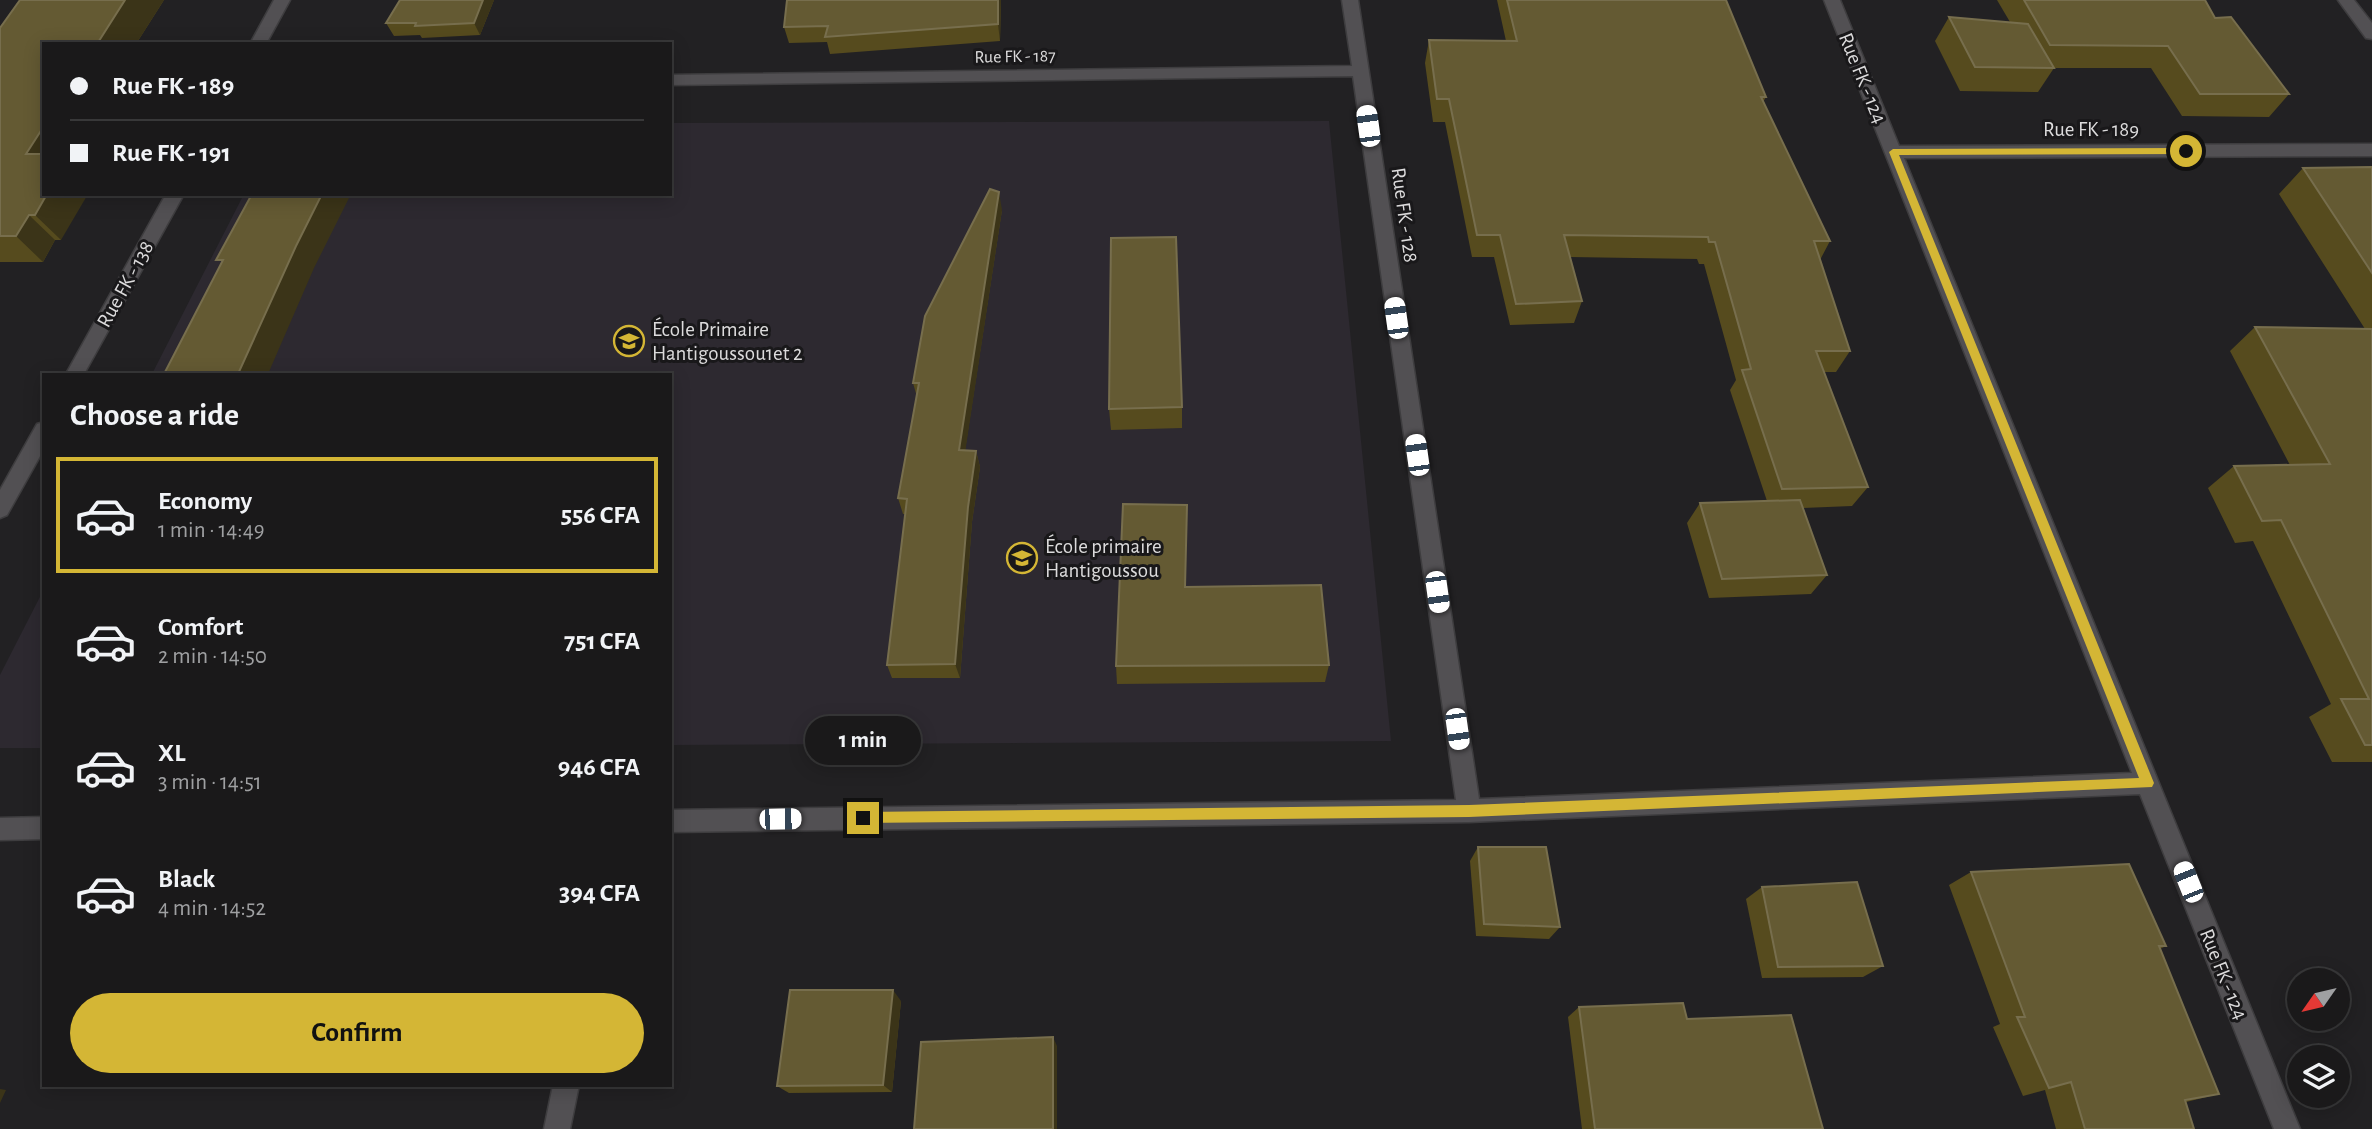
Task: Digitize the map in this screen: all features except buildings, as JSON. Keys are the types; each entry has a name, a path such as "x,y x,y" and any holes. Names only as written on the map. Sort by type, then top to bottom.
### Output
{"street":[{"path":"259,42 282,0"},
{"name":"Rue FK - 128","path":"1350,0 1469,811"},
{"name":"Rue FK - 124","path":"1832,0 2287,1129"},
{"path":"2346,0 2372,34"},
{"name":"Rue FK - 187","path":"672,80 1361,71"},
{"name":"Rue FK - 189","path":"1893,152 2372,150"},
{"name":"Rue FK - 138","path":"76,373 174,196"},
{"path":"0,509 42,434"},
{"path":"672,821 1469,811 2148,783"},
{"path":"0,829 42,828"},
{"path":"557,1129 566,1087"}],"shaded area":[{"name":"École primaire Hantigoussou","path":"1329,121 1391,741 672,745 672,373 153,373 243,196 672,196 672,123"},
{"path":"42,593 42,748 0,748 0,675"}],"place":[{"name":"École Primaire Hantigoussou1et 2","path":"629,341"},
{"name":"École primaire Hantigoussou","path":"1022,558"}],"route":[{"path":"863,818 1469,811 2148,783 1893,152 2186,151"}]}
